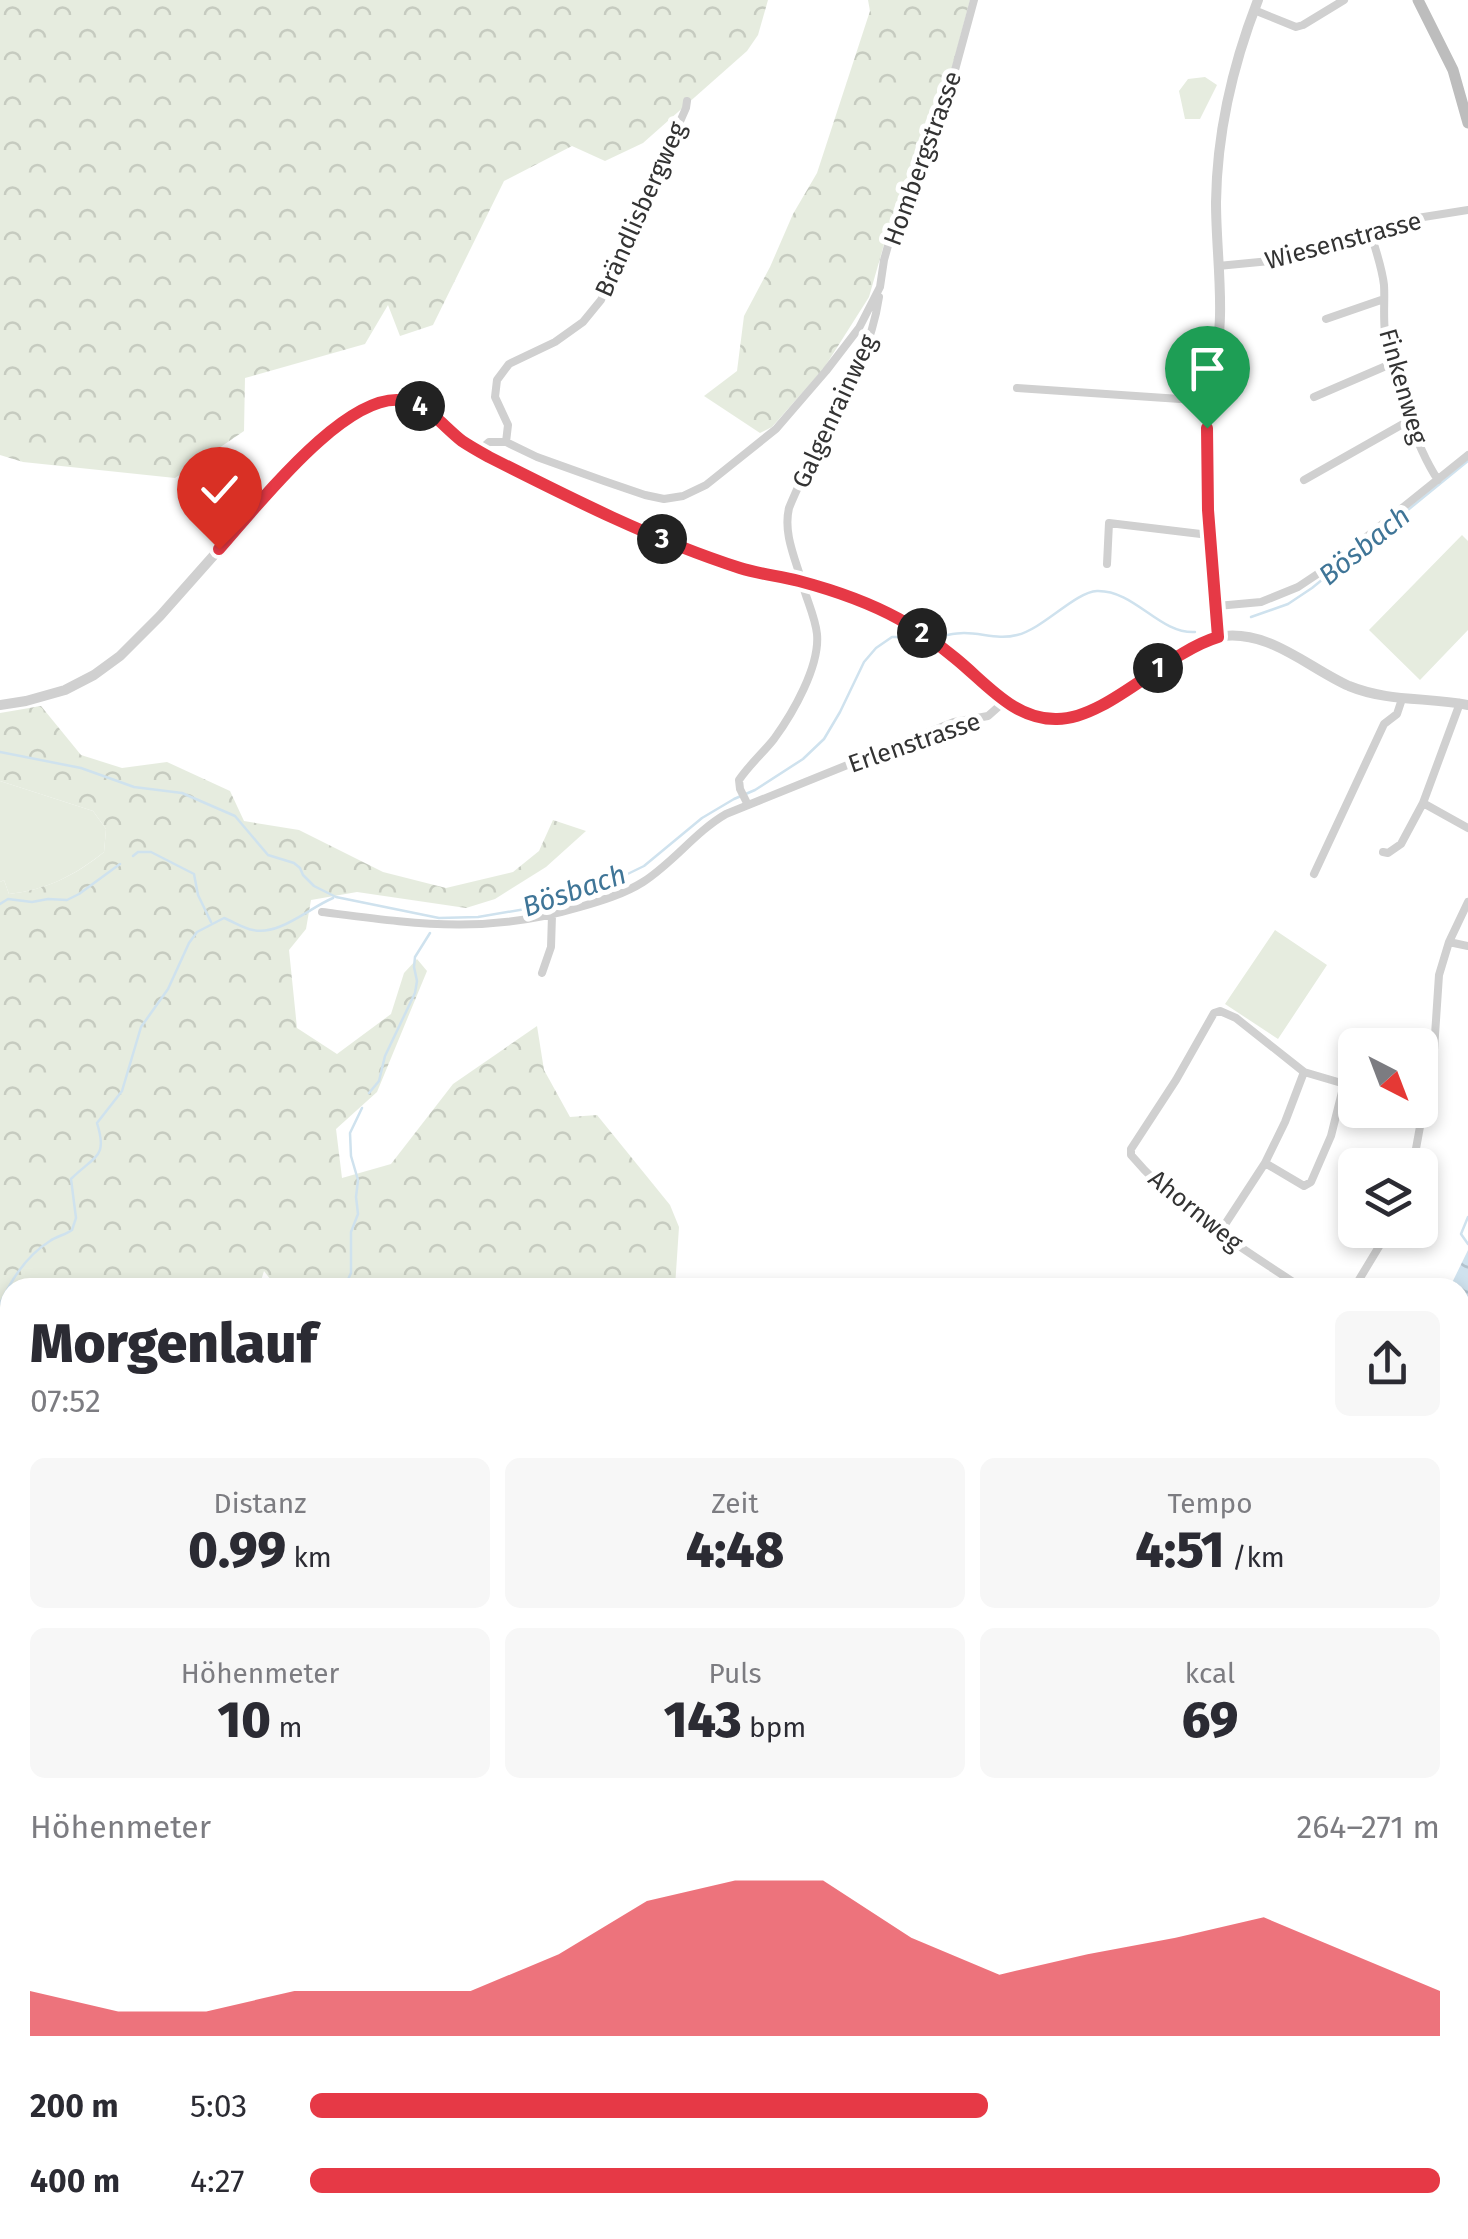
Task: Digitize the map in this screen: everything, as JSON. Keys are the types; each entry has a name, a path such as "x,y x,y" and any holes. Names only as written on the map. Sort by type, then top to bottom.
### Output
{"main road":[{"path":"1418,0 1452,70 1468,122"}],"street":[{"name":"Hombergstrasse","path":"506,442 644,495 664,499 684,496 720,475 776,429 859,328 880,287 896,218 942,118 974,0"},
{"path":"1344,0 1296,27 1256,5 1226,104 1216,198 1220,327 1206,438 1209,535 1218,637 1238,636 1273,645 1371,694 1464,704 1401,844 1383,852"},
{"name":"Brändlisbergweg","path":"506,442 508,425 496,397 496,380 510,364 555,342 583,322 601,300 654,184 686,101"},
{"name":"Wiesenstrasse","path":"1218,266 1270,261 1411,219 1468,210"},
{"name":"Finkenweg","path":"1370,231 1382,276 1386,333 1393,363 1410,420 1438,480"},
{"name":"Galgenrainweg","path":"746,802 740,789 741,776 788,719 814,662 816,630 786,528 789,508 875,323 880,287"},
{"path":"1326,319 1384,299"},
{"path":"1314,396 1393,363"},
{"path":"1017,388 1210,401"},
{"path":"0,705 66,690 120,656 338,425 368,406 398,400 419,406 478,452 665,540 741,568 802,582 870,605 945,650 1005,701"},
{"path":"1304,480 1410,420"},
{"path":"478,452 486,444 506,442"},
{"path":"1217,606 1260,602 1298,588 1468,455"},
{"path":"1107,564 1109,523 1209,535"},
{"name":"Erlenstrasse","path":"322,912 463,926 552,916 631,888 656,873 714,821 746,802 954,722 988,716 1005,701 1034,717 1073,718 1096,708 1194,645 1218,637"},
{"path":"1314,874 1384,724 1397,714 1402,699"},
{"path":"1422,803 1468,828"},
{"path":"1435,1028 1439,975 1468,902"},
{"path":"542,974 551,948 552,916"},
{"path":"1450,942 1468,946"},
{"name":"Ahornweg","path":"1287,1278 1184,1206 1131,1155 1214,1013 1220,1010 1236,1018 1304,1072"},
{"path":"1220,1232 1265,1163 1304,1072 1338,1082"},
{"path":"1265,1163 1304,1186 1310,1182 1331,1136 1338,1108"},
{"path":"1360,1278 1378,1248"}],"green space":[{"path":"0,0 768,0 758,35 747,51 643,143 605,161 572,146 504,181 433,325 400,336 388,305 365,344 245,378 244,431 175,478 23,462 0,455"},
{"path":"868,0 970,0 939,117 893,213 869,297 824,368 772,427 760,433 704,396 737,371 744,316 817,173 870,11"},
{"path":"1205,77 1217,85 1200,119 1185,119 1179,91 1188,79"},
{"path":"1462,535 1468,541 1468,630 1420,680 1369,630"},
{"path":"41,706 81,755 122,768 167,762 230,791 244,821 299,830 383,872 446,888 513,872 539,851 553,820 586,831 546,867 495,899 466,908 357,892 311,900 306,929 289,950 297,1028 337,1054 391,1014 404,973 417,959 427,971 377,1092 336,1129 342,1178 391,1164 453,1084 537,1026 544,1070 570,1117 597,1115 670,1205 679,1227 676,1278 269,1278 264,1271 262,1278 0,1278 0,882 4,880 9,894 60,880 104,852 106,829 93,811 0,781 0,713"},
{"path":"0,781 93,811 106,829 104,852 60,880 9,894 4,880 0,882"},
{"path":"1275,930 1327,965 1278,1039 1225,1004"}],"water":[{"path":"1468,1250 1468,1278 1454,1278"}],"waterway":[{"name":"Bösbach","path":"1251,617 1288,604 1312,588 1468,461"},
{"name":"Bösbach","path":"941,636 1017,635 1079,597 1097,591 1123,597 1170,626 1195,632"},
{"name":"Bösbach","path":"0,752 81,768 134,787 182,793 235,816 268,855 294,863 314,886 336,897 439,918 478,917 549,905 644,866 702,818 803,759 824,739 864,662 876,648 892,637 914,637"},
{"path":"133,856 151,852 194,874 198,895 211,922"},
{"path":"0,904 8,899 67,900 120,864"},
{"path":"14,1278 34,1253 72,1230 76,1218 71,1179 100,1150 97,1123 122,1091 141,1027 168,989 197,932 224,918 253,930 273,929 333,898"},
{"path":"369,1093 379,1081 385,1056 415,993 415,957 430,933"},
{"path":"349,1278 351,1232 358,1214 358,1180 350,1133 362,1108"},
{"path":"1468,1217 1461,1234 1468,1244"}],"route":[{"path":"219,549 278,483 338,425 368,406 391,400 408,402 432,414 462,441 489,457 665,540 741,568 849,597 891,614 945,650 1022,712 1044,719 1065,719 1089,712 1194,645 1218,637 1208,510 1207,428"}]}
